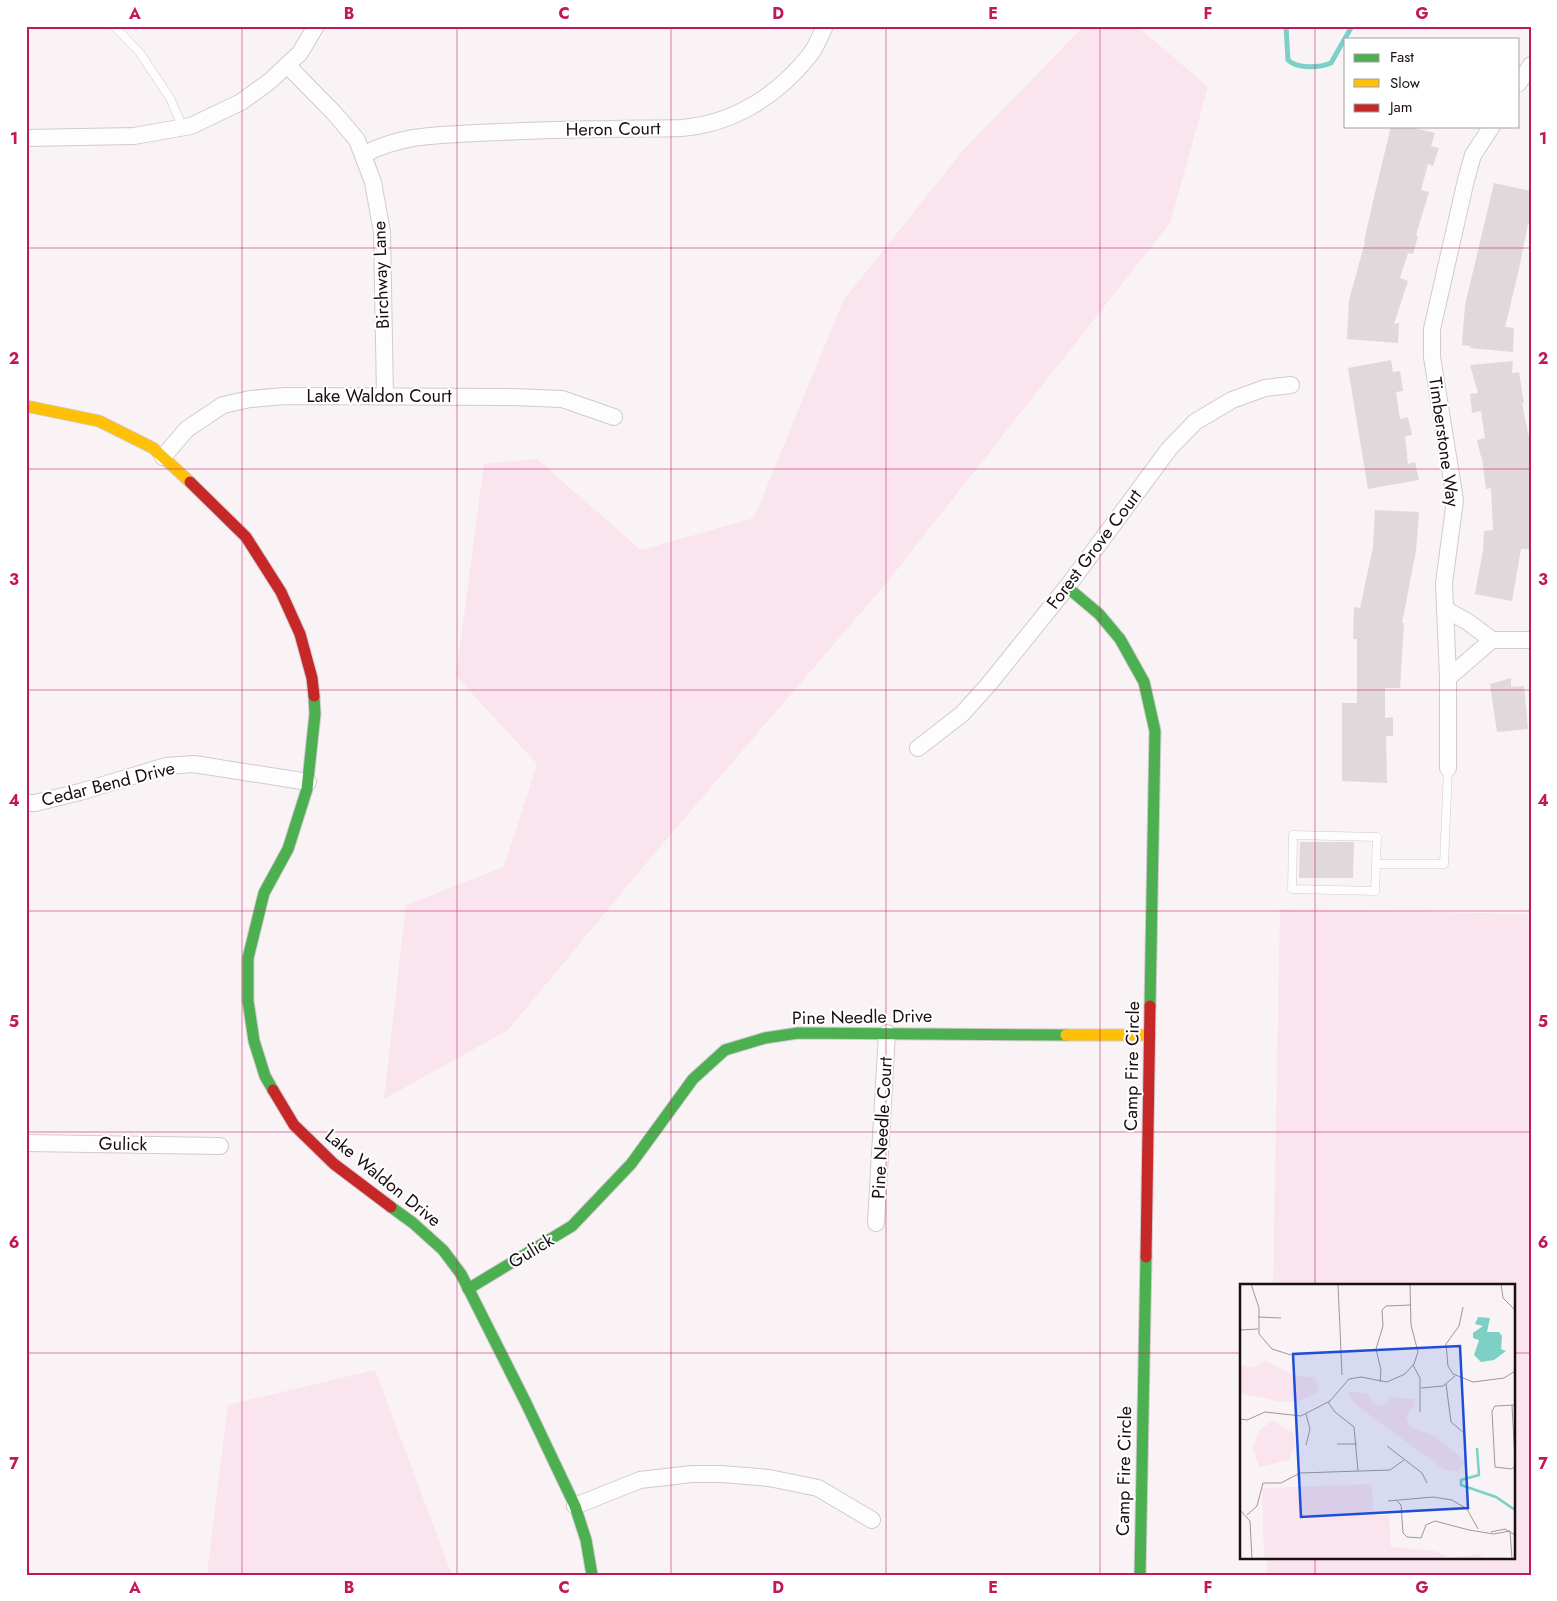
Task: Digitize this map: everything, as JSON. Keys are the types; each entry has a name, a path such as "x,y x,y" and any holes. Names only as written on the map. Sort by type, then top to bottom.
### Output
{"street":[{"path":"26,138 134,136 191,126 241,102 270,82 300,54 316,26"},
{"name":"Heron Court","path":"363,156 389,143 407,138 436,135 553,130 683,128 727,119 750,109 779,88 810,55 825,26"},
{"name":"Birchway Lane","path":"287,65 335,114 357,140 373,182 382,232 385,396"},
{"path":"1520,81 1531,65"},
{"name":"Timberstone Way","path":"1448,768 1448,678 1444,583 1455,500 1432,357 1432,329 1473,155 1491,128"},
{"name":"Forest Grove Court","path":"918,748 962,714 989,684 1067,587 1169,449 1195,422 1232,400 1265,388 1291,385"},
{"name":"Lake Waldon Court","path":"163,457 187,429 223,405 285,396 562,399 614,417"},
{"name":"Lake Waldon Drive","path":"26,406 99,421 153,448 246,537 285,601 300,634 312,678 315,714 308,782 288,849 264,893 248,958 248,1001 254,1041 265,1076 294,1125 334,1164 413,1223 443,1250 461,1274 575,1506 590,1556 592,1575"},
{"name":"Camp Fire Circle","path":"1067,587 1099,614 1120,638 1144,682 1155,731 1140,1575"},
{"path":"1446,608 1492,640 1531,640"},
{"path":"1448,678 1492,640"},
{"name":"Cedar Bend Drive","path":"26,803 34,803 80,792 166,766 194,764 308,782"},
{"name":"Pine Needle Drive","path":"589,1207 631,1164 693,1079 725,1050 765,1038 798,1033 1150,1035"},
{"name":"Pine Needle Court","path":"876,1223 887,1033"},
{"name":"Gulick","path":"26,1143 220,1146"},
{"name":"Gulick","path":"468,1289 572,1226 589,1207"},
{"path":"575,1506 640,1480 692,1474 722,1474 770,1478 818,1488 872,1520"}],"lane":[{"path":"114,26 140,53 170,98 183,128"},
{"path":"1376,864 1444,864 1448,768"},
{"path":"1293,835 1377,836 1376,864 1375,891 1292,889 1293,835"}],"shaded area":[{"path":"1084,26 1137,26 1208,87 1170,223 888,581 653,855 508,1030 384,1099 406,905 504,867 537,764 456,676 484,464 537,459 641,550 754,518 843,301 965,148"},
{"path":"1280,909 1531,914 1531,1575 1267,1575 1267,1558 1514,1558 1514,1284 1273,1284"},
{"path":"375,1370 452,1575 207,1575 228,1405"}],"building":[{"path":"1391,128 1414,128 1435,133 1431,146 1439,148 1433,166 1428,164 1421,190 1429,192 1416,235 1418,236 1413,254 1408,253 1400,278 1408,281 1394,324 1399,323 1398,343 1347,339 1349,300"},
{"path":"1494,183 1531,191 1531,224 1528,224 1505,327 1514,328 1513,352 1470,348 1470,346 1462,345 1465,305"},
{"path":"1391,360 1393,372 1400,371 1403,391 1396,392 1400,419 1408,417 1412,435 1405,436 1408,464 1415,462 1419,480 1368,489 1348,368"},
{"path":"1513,361 1512,373 1519,372 1524,403 1522,403 1531,447 1531,549 1521,549 1512,601 1475,594 1483,550 1484,531 1493,530 1491,488 1486,489 1482,457 1477,440 1485,438 1481,411 1472,413 1470,394 1478,393 1470,365"},
{"path":"1375,510 1419,512 1416,551 1402,623 1404,623 1400,688 1385,688 1385,718 1393,717 1393,736 1386,736 1387,783 1342,781 1342,703 1357,703 1357,639 1353,639 1354,607 1360,608 1373,547"},
{"path":"1511,678 1511,687 1524,686 1528,729 1497,732 1490,684"},
{"path":"1300,842 1354,842 1353,878 1299,878"}],"waterway":[{"path":"1286,26 1288,60 1297,65 1308,67 1331,63 1344,40"},
{"path":"1345,38 1352,26"}],"traffic: fast":[{"path":"1067,587 1099,614 1120,639 1144,682 1155,731 1150,1006"},
{"path":"273,1090 265,1076 254,1041 248,1001 248,958 264,893 288,849 307,789 315,714 314,696"},
{"path":"468,1289 572,1226 631,1164 693,1079 725,1050 765,1038 798,1033 1066,1035"},
{"path":"391,1207 413,1223 443,1250 461,1274 575,1506 586,1540 592,1575"},
{"path":"1140,1575 1146,1257"}],"traffic: slow":[{"path":"26,406 99,421 153,448 190,482"},
{"path":"1066,1035 1150,1035"}],"traffic: jam":[{"path":"190,482 246,537 281,592 300,634 312,678 314,696"},
{"path":"1146,1257 1150,1006"},
{"path":"273,1090 294,1125 334,1164 391,1207"}]}
